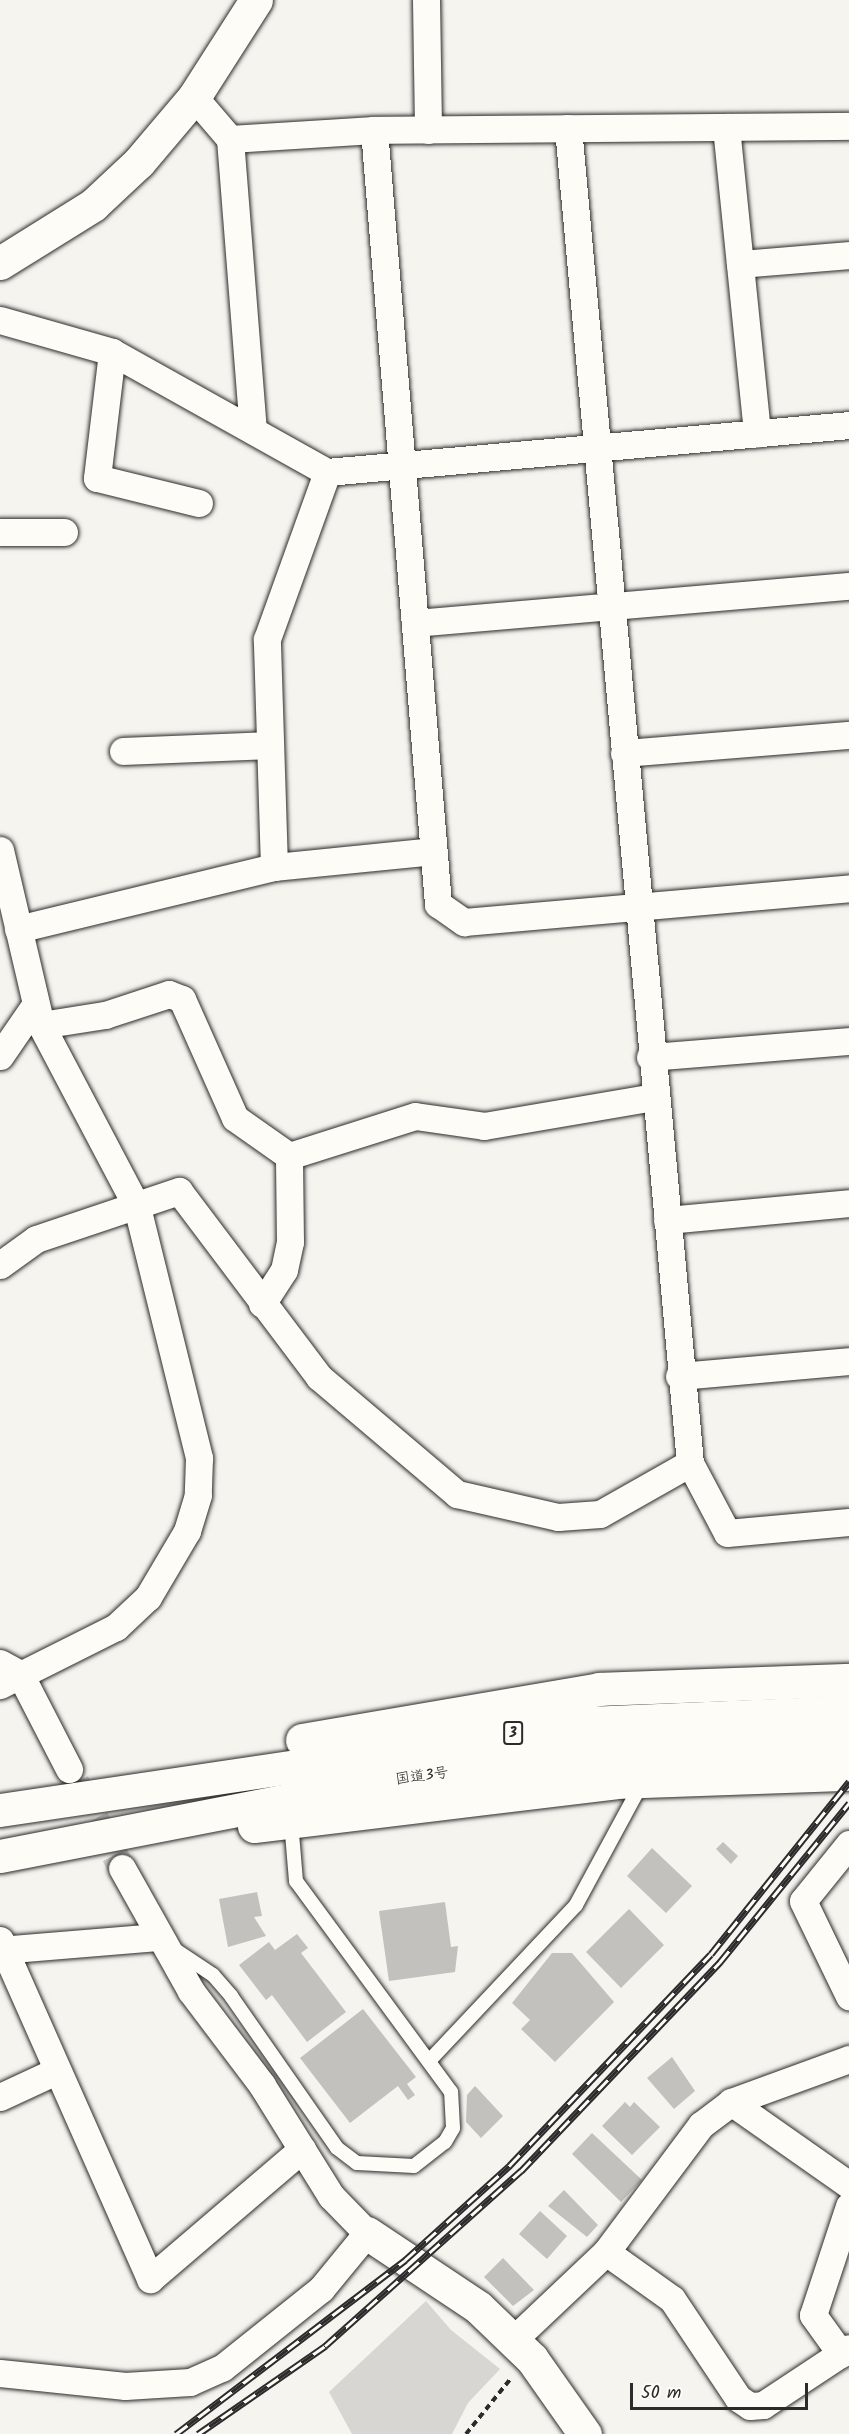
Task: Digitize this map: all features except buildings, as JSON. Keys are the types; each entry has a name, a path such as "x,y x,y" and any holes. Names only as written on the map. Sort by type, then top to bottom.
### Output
{"main road":[{"path":"0,263 93,205 139,162 194,97 256,0"},
{"path":"180,1782 239,1752 599,1689 849,1680"},
{"name":"3","path":"0,1810 587,1723 849,1712"},
{"name":"国道3号","path":"0,1856 186,1823 377,1783 587,1755 843,1743"},
{"path":"186,1823 253,1826 642,1781 834,1774"},
{"path":"367,2233 478,2307 515,2356 585,2434"}],"street":[{"path":"426,0 428,130"},
{"path":"194,97 230,139 253,430"},
{"path":"230,139 374,130 849,126"},
{"path":"726,127 756,433"},
{"path":"568,128 595,447 640,909 653,1097 667,1221 679,1376 690,1463 727,1533 849,1522"},
{"path":"374,130 400,468 438,904 464,922 640,909 849,888"},
{"path":"740,264 849,255"},
{"path":"0,320 112,352 327,472 400,468 595,447 849,425"},
{"path":"112,352 97,478 199,503"},
{"path":"274,867 267,639 327,472"},
{"path":"0,532 64,532"},
{"path":"415,623 849,586"},
{"path":"624,753 849,735"},
{"path":"123,751 270,745"},
{"path":"0,850 38,1015 137,1207 199,1458 198,1495 171,1566 148,1597 116,1628 7,1674 69,1768"},
{"path":"18,929 274,867 433,850"},
{"path":"0,1056 38,1015 105,1015 169,994 182,999 235,1118 289,1156"},
{"path":"650,1057 849,1041"},
{"path":"289,1156 415,1116 484,1126 653,1097"},
{"path":"262,1304 284,1270 290,1242 289,1156"},
{"path":"0,1265 36,1239 137,1207 179,1191 319,1377 457,1494 558,1517 600,1514 690,1463"},
{"path":"667,1221 849,1203"},
{"path":"679,1376 849,1361"},
{"path":"849,1844 803,1901 843,1967 849,1996"},
{"path":"0,2373 125,2386 190,2382 222,2368 321,2289 367,2233 331,2196 302,2149 157,1938 122,1868"},
{"path":"157,1938 1,1947 54,2072 150,2279 302,2149"},
{"path":"515,2356 606,2252 701,2125 731,2102 849,2059"},
{"path":"0,2097 54,2072"},
{"path":"731,2102 849,2185"},
{"path":"606,2252 672,2299 738,2398 750,2406 763,2405 845,2351 813,2315 849,2206"}],"lane":[{"path":"430,2060 576,1905 642,1781"},
{"path":"157,1938 225,1989 337,2148 357,2163 414,2166 445,2142 454,2108 451,2092 430,2060 296,1881 291,1821"}],"path":[{"path":"466,2434 475,2416 515,2356"}],"shaded area":[{"path":"426,2301 451,2330 500,2369 468,2403 452,2434 352,2434 329,2392"}],"tunnel":[{"path":"76,1782 122,1868"}],"railway":[{"path":"176,2434 405,2260 510,2165 711,1954 849,1782"},
{"path":"198,2434 325,2346 521,2171 720,1962 849,1803"}]}
